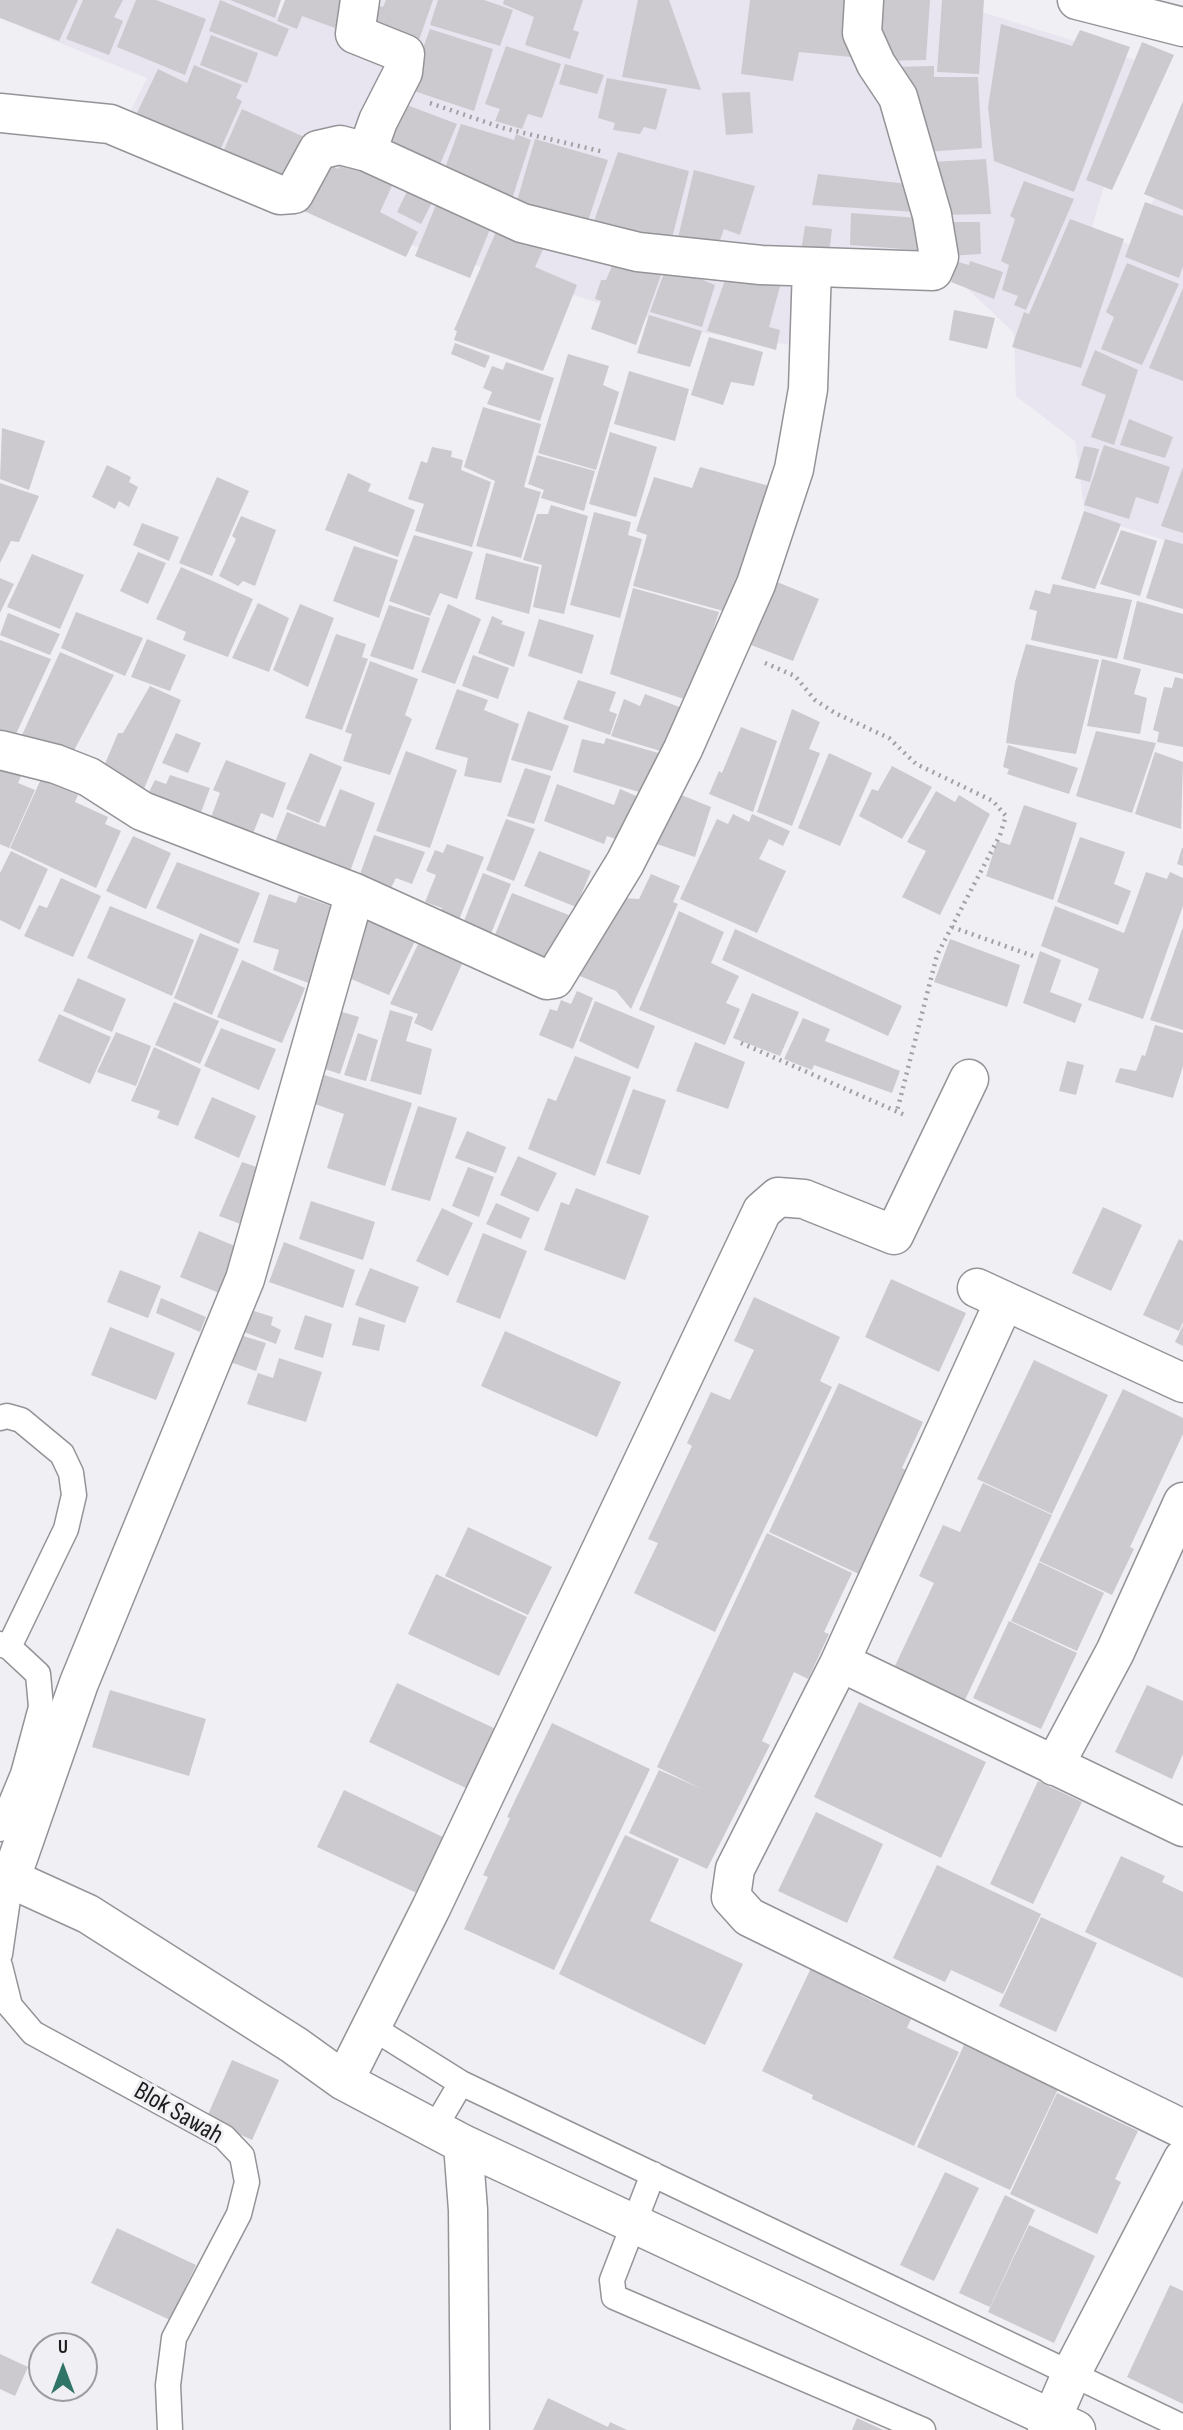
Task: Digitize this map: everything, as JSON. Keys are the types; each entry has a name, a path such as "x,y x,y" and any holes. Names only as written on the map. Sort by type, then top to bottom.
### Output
{"street":[{"path":"360,0 355,34 405,54 403,72 367,152"},
{"path":"0,113 110,124 280,195 293,194 318,150 340,145 367,152 522,223 638,252 761,265 933,271 939,257 932,215 898,97 876,64 862,33 864,0"},
{"path":"1077,0 1183,27"},
{"path":"0,750 67,768 89,777 142,811 355,893 547,980 554,979 625,863 683,749 756,584 794,469 808,388 812,267"},
{"path":"355,893 245,1279 79,1683 5,1876 88,1914 294,2045 344,2081 448,2137 1059,2427 1072,2372 1183,2159"},
{"path":"344,2081 373,2028 762,1211 779,1197 804,1199 894,1235 970,1079"},
{"path":"1183,1383 990,1295 840,1662 735,1869 731,1897 749,1917 1183,2129"},
{"path":"1054,1766 1115,1652 1183,1502"},
{"path":"840,1662 1183,1828"},
{"path":"448,2137 468,2210 470,2430"}],"lane":[{"path":"0,1418 7,1416 21,1420 62,1454 71,1473 74,1496 66,1529 5,1646 38,1674 41,1707 23,1774 0,1829"},
{"path":"0,1954 5,1876"},
{"name":"Blok Sawah","path":"0,1965 10,2006 33,2033 224,2137 242,2156 247,2182 239,2214 174,2337 168,2385 170,2430"},
{"path":"373,2028 461,2082 1183,2427"},
{"path":"448,2137 461,2082"},
{"path":"653,2175 612,2280 614,2297 923,2430"}],"path":[{"path":"393,90 503,128 604,152"},
{"path":"728,646 795,676 815,700 835,713 889,737 916,764 1000,806 1006,816 1000,835 937,955 927,985 897,1111"},
{"path":"952,927 1036,957"},
{"path":"741,1044 943,1132"}],"shaded area":[{"path":"31,0 261,0 285,17 294,0 944,0 1141,62 1091,230 1133,246 1183,132 1183,546 1085,515 1075,441 1016,396 1014,333 953,275 820,286 799,346 690,331 372,233 126,120 147,78 23,28"}],"building":[{"path":"0,0 78,0 59,41 0,18"},
{"path":"83,0 123,0 114,17 123,21 109,55 66,39"},
{"path":"136,0 156,0 206,19 185,75 117,47"},
{"path":"220,0 289,29 277,57 209,31"},
{"path":"230,0 281,0 275,18"},
{"path":"285,0 345,0 335,28 302,16 297,29 277,21"},
{"path":"386,0 433,0 419,40 413,37 362,34 373,4 383,7"},
{"path":"438,0 484,0 513,10 500,46 430,25"},
{"path":"504,0 583,0 573,30 579,32 570,59 525,45 534,17 503,4"},
{"path":"638,0 669,0 701,90 622,77"},
{"path":"750,0 859,0 851,57 799,52 793,81 741,74"},
{"path":"877,0 930,0 926,60 877,61"},
{"path":"942,0 984,0 979,74 937,72"},
{"path":"1001,24 1072,46 1080,30 1130,47 1074,192 994,161 988,107"},
{"path":"430,29 493,49 474,111 408,89"},
{"path":"211,35 258,53 247,83 200,65"},
{"path":"1142,42 1174,55 1112,190 1086,180"},
{"path":"506,46 561,64 542,118 528,114 522,129 495,121 500,109 485,104"},
{"path":"565,64 604,75 597,94 559,84"},
{"path":"194,65 242,85 236,98 242,101 217,157 135,117 158,69 187,83"},
{"path":"934,66 934,77 978,77 982,148 924,152 892,67"},
{"path":"607,78 667,89 656,130 644,127 640,134 613,130 615,123 598,118"},
{"path":"750,92 753,133 726,135 722,93"},
{"path":"1183,101 1183,210 1144,194"},
{"path":"399,102 457,124 438,169 379,147"},
{"path":"242,109 313,141 294,181 252,162 247,171 220,159"},
{"path":"461,124 514,140 516,134 531,140 511,202 441,179"},
{"path":"535,139 608,160 588,221 535,212 537,207 517,201"},
{"path":"618,152 689,171 670,246 591,230"},
{"path":"347,154 396,177 380,212 418,232 406,257 295,207 318,158 338,169"},
{"path":"986,159 991,214 935,215 930,162"},
{"path":"694,170 755,186 740,235 724,229 715,254 677,242"},
{"path":"818,174 917,185 915,212 812,205"},
{"path":"412,181 437,193 421,224 397,212"},
{"path":"1024,181 1074,199 1026,310 1014,305 1018,296 1002,290 1009,265 1001,261 1015,219 1010,216"},
{"path":"438,200 493,222 470,278 415,256"},
{"path":"1145,202 1183,216 1183,266 1179,278 1125,257"},
{"path":"851,213 919,218 917,250 850,245"},
{"path":"1070,219 1124,239 1081,368 1012,347 1024,312 1029,314"},
{"path":"946,222 980,222 981,254 947,256"},
{"path":"805,226 832,229 829,254 801,251"},
{"path":"498,227 544,247 535,267 577,285 543,371 454,340 457,331 454,330"},
{"path":"616,257 661,275 636,345 591,329 601,301 595,299 601,280 606,280"},
{"path":"669,259 689,274 715,285 702,327 650,312"},
{"path":"970,261 1003,272 994,299 951,282 958,262 969,265"},
{"path":"1127,263 1179,284 1142,365 1101,349 1114,317 1106,312"},
{"path":"730,266 782,279 769,327 780,330 776,350 707,331"},
{"path":"1183,288 1183,381 1149,368"},
{"path":"954,310 995,318 987,349 949,340"},
{"path":"649,315 702,331 690,367 637,353"},
{"path":"709,337 763,352 754,386 731,382 723,405 691,395"},
{"path":"455,343 490,356 485,368 451,354"},
{"path":"1095,350 1138,370 1114,445 1091,437 1106,395 1081,385"},
{"path":"568,354 609,366 603,385 619,392 596,470 538,453"},
{"path":"506,362 554,378 540,421 487,404 492,392 483,388 492,366 503,370"},
{"path":"629,371 689,389 675,441 614,424"},
{"path":"483,407 541,424 524,487 541,492 521,558 476,546 495,481 464,467"},
{"path":"1129,419 1173,437 1165,458 1120,445"},
{"path":"2,428 45,441 29,490 0,479"},
{"path":"610,432 657,447 636,517 589,504"},
{"path":"1104,445 1170,467 1158,504 1136,497 1129,519 1084,505"},
{"path":"1084,446 1099,449 1090,482 1075,478"},
{"path":"432,447 452,451 451,457 463,460 461,470 491,482 472,547 415,531 424,504 408,499 421,461 427,463"},
{"path":"537,455 595,471 584,511 541,498 544,490 528,484"},
{"path":"107,465 131,477 129,482 138,487 129,507 119,501 115,509 92,497"},
{"path":"700,467 773,487 727,612 633,586 647,535 636,531 654,477 692,488"},
{"path":"1183,467 1183,533 1161,526"},
{"path":"348,473 371,484 368,491 415,510 398,557 325,530"},
{"path":"217,477 249,491 212,576 179,563"},
{"path":"0,483 39,496 19,542 11,541 0,563"},
{"path":"551,505 588,516 564,614 533,607 542,565 523,560 537,514 548,514"},
{"path":"1084,511 1121,524 1095,589 1061,579"},
{"path":"594,512 631,522 628,535 642,539 620,618 570,605"},
{"path":"241,516 276,530 255,586 243,581 238,586 219,576 236,539 232,536"},
{"path":"142,523 179,537 169,561 133,545"},
{"path":"1121,530 1157,541 1140,596 1100,584"},
{"path":"414,535 473,552 457,599 440,593 430,616 389,601"},
{"path":"1165,539 1183,544 1183,609 1146,598"},
{"path":"354,546 398,560 379,618 333,601"},
{"path":"138,552 166,563 148,604 120,591"},
{"path":"486,553 539,567 529,614 475,599"},
{"path":"32,554 84,575 60,629 7,607"},
{"path":"181,567 253,599 228,657 183,640 186,632 156,619"},
{"path":"0,578 14,584 0,613"},
{"path":"777,582 819,599 793,661 751,645"},
{"path":"1053,584 1132,600 1117,659 1031,640 1037,611 1029,609 1035,590 1050,594"},
{"path":"633,588 719,612 709,642 717,644 687,700 610,674"},
{"path":"1137,601 1183,614 1183,674 1123,659"},
{"path":"258,603 289,618 269,672 232,658"},
{"path":"300,604 334,618 308,687 273,670"},
{"path":"448,604 481,619 455,684 421,672"},
{"path":"389,605 430,618 413,670 370,656"},
{"path":"76,612 143,638 125,676 61,648"},
{"path":"8,613 60,634 50,655 0,635"},
{"path":"492,616 503,621 501,624 525,632 514,667 478,653"},
{"path":"539,619 594,635 582,674 528,656"},
{"path":"336,634 366,644 362,657 368,659 342,730 305,718"},
{"path":"147,639 186,655 170,691 131,677"},
{"path":"0,640 51,659 9,749 0,744"},
{"path":"1026,644 1099,660 1076,754 1006,743 1015,682"},
{"path":"60,652 114,675 70,758 22,735"},
{"path":"473,655 509,668 498,699 462,686"},
{"path":"1102,659 1141,669 1134,694 1147,698 1140,734 1087,726"},
{"path":"370,661 418,679 405,715 412,719 390,775 343,761 352,734 345,732"},
{"path":"1175,677 1183,679 1183,747 1157,742 1159,732 1153,730 1164,687 1172,688"},
{"path":"578,680 616,692 609,711 617,714 610,735 563,719"},
{"path":"150,686 181,700 141,796 99,778 118,733 123,733"},
{"path":"457,689 488,700 484,710 519,724 501,783 464,776 468,758 435,749"},
{"path":"645,694 685,709 667,753 611,736 624,699 640,706"},
{"path":"792,709 820,722 809,749 820,753 792,826 757,812"},
{"path":"528,711 569,726 552,771 511,760"},
{"path":"741,727 777,741 753,812 709,794 719,771 722,773"},
{"path":"1096,731 1156,743 1132,813 1076,796"},
{"path":"176,733 201,743 188,773 162,763"},
{"path":"606,738 662,754 649,795 573,772 582,739 604,744"},
{"path":"1008,745 1078,768 1069,794 1007,774 1009,769 1003,767"},
{"path":"406,751 457,770 430,848 376,831"},
{"path":"1155,752 1183,762 1181,829 1135,814"},
{"path":"310,753 342,767 319,823 286,809"},
{"path":"829,753 872,773 840,846 798,828"},
{"path":"226,760 286,783 273,818 261,813 249,844 207,828 220,793 213,790"},
{"path":"0,765 22,774 18,783 35,790 9,848 0,844"},
{"path":"892,766 932,787 902,839 859,816 872,789 878,791"},
{"path":"525,768 551,776 534,824 507,816"},
{"path":"170,775 210,788 196,826 147,796 155,780 166,784"},
{"path":"41,779 78,795 75,802 108,817 105,824 121,831 96,888 10,848"},
{"path":"557,784 614,805 620,789 641,798 625,842 607,836 604,844 544,821"},
{"path":"340,789 375,803 348,877 271,852 287,812 325,827"},
{"path":"936,791 955,802 959,795 990,814 940,915 902,897 926,851 907,842"},
{"path":"674,792 711,807 695,857 654,843"},
{"path":"1024,805 1077,823 1053,900 986,876 997,841 1010,845"},
{"path":"733,814 749,822 752,814 790,831 783,846 769,839 759,859 786,871 757,933 680,899 717,819 728,824"},
{"path":"506,819 535,829 514,881 486,870"},
{"path":"374,835 425,852 412,884 396,878 385,900 355,888"},
{"path":"133,836 171,853 146,909 106,891"},
{"path":"1080,837 1125,852 1114,884 1131,891 1118,925 1057,902"},
{"path":"447,844 484,857 453,935 439,915 442,908 425,902 436,875 426,871 435,850 443,853"},
{"path":"1183,848 1183,866 1177,864"},
{"path":"11,851 48,869 20,930 0,920 0,873"},
{"path":"539,851 591,871 576,907 524,886"},
{"path":"177,862 260,893 239,944 156,908"},
{"path":"1146,872 1167,879 1170,872 1183,878 1183,906 1143,1019 1088,1000 1099,969 1041,946 1055,906 1124,933"},
{"path":"483,873 511,884 486,946 458,936"},
{"path":"651,874 680,886 673,902 678,904 631,1009 616,991 575,974 621,898 639,899"},
{"path":"61,878 101,896 73,957 24,936 39,905 47,908"},
{"path":"512,893 569,915 548,964 492,942"},
{"path":"269,894 296,903 299,895 339,909 314,985 273,970 279,950 253,942"},
{"path":"110,906 194,940 172,996 87,958"},
{"path":"679,911 724,932 711,963 739,976 726,1003 740,1009 725,1045 639,1010"},
{"path":"353,914 417,937 389,995 344,976"},
{"path":"1183,927 1183,1030 1150,1020"},
{"path":"735,929 902,1006 888,1036 722,960"},
{"path":"200,933 239,949 212,1015 174,998"},
{"path":"950,939 1020,965 1007,1007 934,982"},
{"path":"418,944 462,964 432,1031 414,1023 418,1014 390,1004"},
{"path":"1040,951 1061,960 1050,992 1082,1004 1075,1023 1023,1003"},
{"path":"242,960 305,988 282,1043 217,1017"},
{"path":"78,978 126,999 112,1032 63,1011"},
{"path":"577,991 593,998 573,1049 539,1035 550,1009 557,1011 561,1000 571,1004"},
{"path":"752,993 799,1012 780,1056 733,1038"},
{"path":"595,1001 655,1026 638,1069 579,1041"},
{"path":"174,1002 219,1021 200,1064 155,1045"},
{"path":"329,1008 359,1017 340,1074 316,1066"},
{"path":"390,1010 413,1017 406,1041 432,1049 421,1095 370,1081"},
{"path":"59,1014 111,1037 90,1084 38,1061"},
{"path":"803,1018 830,1029 825,1041 900,1071 892,1093 814,1065 812,1070 784,1059"},
{"path":"1155,1025 1183,1033 1183,1066 1173,1098 1115,1082 1120,1068 1136,1071 1142,1055 1145,1056"},
{"path":"221,1028 276,1049 259,1090 204,1066"},
{"path":"116,1032 151,1046 136,1086 97,1072"},
{"path":"358,1033 378,1040 366,1081 344,1075"},
{"path":"695,1042 745,1062 728,1109 676,1091"},
{"path":"154,1047 201,1069 178,1126 157,1118 160,1111 131,1101"},
{"path":"575,1056 631,1077 595,1176 528,1149 548,1098 556,1101"},
{"path":"1067,1061 1084,1065 1076,1095 1059,1091"},
{"path":"312,1071 412,1103 385,1186 327,1168 344,1114 303,1100"},
{"path":"633,1089 666,1100 640,1175 606,1163"},
{"path":"212,1097 256,1116 239,1158 194,1138"},
{"path":"418,1106 457,1118 430,1201 391,1190"},
{"path":"467,1131 506,1147 496,1173 455,1158"},
{"path":"518,1156 557,1173 538,1212 500,1195"},
{"path":"242,1162 263,1169 243,1225 219,1216"},
{"path":"468,1167 494,1177 479,1217 452,1206"},
{"path":"576,1188 649,1216 625,1280 544,1250 561,1202 569,1205"},
{"path":"311,1201 375,1222 363,1260 299,1239"},
{"path":"496,1203 530,1218 521,1239 486,1224"},
{"path":"1103,1207 1142,1225 1111,1291 1072,1273"},
{"path":"442,1208 473,1223 448,1276 416,1261"},
{"path":"199,1231 242,1249 224,1295 180,1277"},
{"path":"483,1233 527,1251 500,1319 456,1302"},
{"path":"1179,1239 1183,1241 1183,1322 1179,1331 1143,1315"},
{"path":"284,1242 355,1270 343,1308 269,1282"},
{"path":"370,1268 419,1287 405,1323 355,1305"},
{"path":"120,1270 161,1286 148,1318 107,1302"},
{"path":"891,1279 966,1313 939,1372 865,1337"},
{"path":"754,1297 840,1337 820,1381 832,1387 715,1632 634,1593 658,1543 648,1539 692,1446 687,1443 711,1392 730,1400 754,1350 734,1341"},
{"path":"161,1298 206,1317 200,1332 156,1313"},
{"path":"254,1311 273,1317 271,1325 281,1330 276,1344 233,1328 238,1313 251,1318"},
{"path":"305,1315 332,1324 323,1358 294,1349"},
{"path":"359,1317 385,1325 379,1351 352,1345"},
{"path":"1183,1325 1183,1346 1175,1342"},
{"path":"110,1327 175,1353 156,1400 91,1375"},
{"path":"505,1331 621,1382 597,1437 481,1386"},
{"path":"237,1334 266,1343 256,1371 227,1361"},
{"path":"279,1358 322,1372 306,1422 247,1404 258,1373 273,1378"},
{"path":"1034,1360 1108,1395 1052,1514 977,1479"},
{"path":"839,1383 923,1422 902,1468 910,1472 861,1575 769,1532"},
{"path":"1123,1389 1183,1418 1183,1434 1130,1547 1134,1549 1112,1595 1039,1561"},
{"path":"983,1483 1052,1515 964,1702 894,1668 934,1583 919,1576 943,1525 960,1532"},
{"path":"468,1527 552,1567 528,1615 445,1576"},
{"path":"767,1533 852,1573 824,1632 829,1634 808,1679 794,1672 762,1741 770,1745 707,1869 629,1833 659,1770 702,1789 657,1767"},
{"path":"1039,1562 1104,1593 1077,1651 1011,1621"},
{"path":"436,1574 527,1617 499,1676 408,1634"},
{"path":"1009,1621 1077,1653 1041,1729 973,1698"},
{"path":"397,1683 496,1729 468,1789 369,1742"},
{"path":"1147,1685 1183,1701 1183,1754 1172,1779 1115,1752"},
{"path":"110,1690 206,1719 189,1776 92,1747"},
{"path":"859,1702 986,1762 941,1858 814,1797"},
{"path":"552,1723 650,1769 554,1970 464,1929 488,1877 483,1875 510,1818 507,1817"},
{"path":"1038,1781 1082,1802 1033,1904 990,1884"},
{"path":"344,1790 447,1839 421,1895 317,1847"},
{"path":"816,1812 883,1844 847,1923 778,1891"},
{"path":"625,1835 679,1859 650,1921 743,1964 705,2045 559,1974"},
{"path":"1121,1856 1165,1876 1162,1882 1183,1892 1183,1978 1085,1932"},
{"path":"937,1865 1041,1914 1003,1994 951,1970 945,1982 893,1958"},
{"path":"1041,1917 1097,1943 1056,2032 999,2006"},
{"path":"812,1966 863,1990 860,1995 911,2019 907,2028 959,2052 914,2146 812,2099 813,2095 762,2071"},
{"path":"964,2045 1058,2089 1010,2190 917,2147"},
{"path":"232,2060 279,2080 252,2140 206,2119"},
{"path":"1057,2093 1138,2131 1115,2179 1121,2182 1097,2234 1010,2194"},
{"path":"945,2172 979,2188 934,2281 900,2265"},
{"path":"1005,2195 1035,2210 990,2307 959,2293"},
{"path":"1029,2225 1095,2256 1054,2343 988,2312"},
{"path":"117,2228 196,2265 170,2320 91,2283"},
{"path":"1170,2285 1183,2291 1183,2404 1127,2377"},
{"path":"0,2354 28,2367 15,2396 0,2389"},
{"path":"548,2398 608,2427 610,2422 627,2430 533,2430"},
{"path":"857,2418 883,2430 852,2430"}]}
